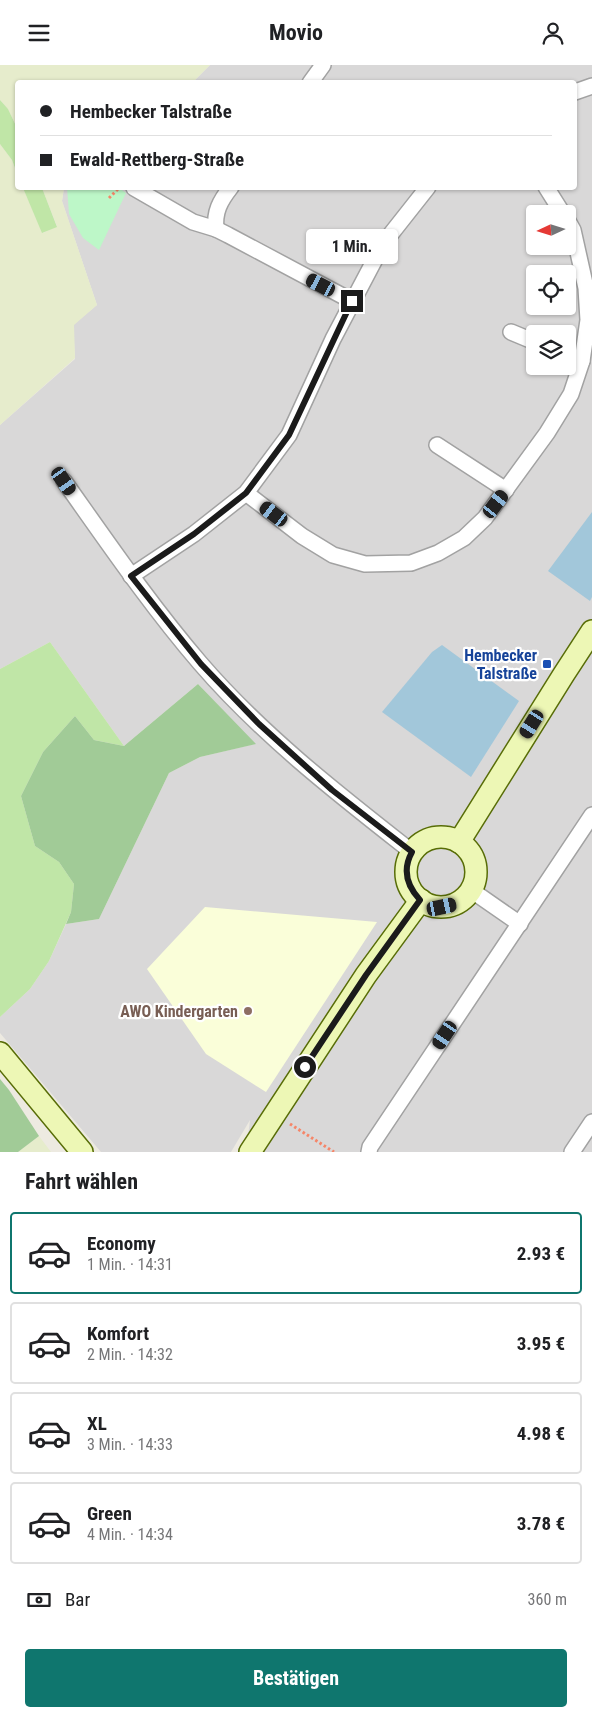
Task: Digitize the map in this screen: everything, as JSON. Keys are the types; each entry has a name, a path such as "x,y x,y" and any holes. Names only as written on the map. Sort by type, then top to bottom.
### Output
{"street":[{"path":"312,80 322,65"},
{"path":"577,91 592,85"},
{"path":"139,190 193,223 216,229 352,301"},
{"path":"216,229 215,218 222,198 229,190"},
{"path":"131,576 194,534 246,493 289,435 352,301 383,244 426,190"},
{"path":"548,190 557,205"},
{"path":"246,493 302,536 334,555 365,564 411,563 438,553 464,538 485,518 506,490 547,433 571,394 582,361 588,320 586,289 576,244"},
{"path":"511,332 526,338"},
{"path":"576,358 582,361"},
{"path":"437,445 506,490"},
{"path":"64,481 131,576 201,664 259,724 332,790 412,852"},
{"path":"460,842 592,631"},
{"path":"369,1152 370,1147 592,815"},
{"path":"437,837 448,837 460,842 468,850 474,861 476,873 471,890 463,899 442,907 420,900 412,891 407,881 406,869 412,852 425,840 437,837"},
{"path":"471,890 520,924"},
{"path":"250,1152 366,975 420,900"},
{"path":"0,1053 82,1152"},
{"path":"572,1152 592,1122"}],"path":[{"path":"275,1114 334,1152"}],"shaded area":[{"path":"0,65 210,65 195,80 15,80 15,124 8,109 0,100"},
{"path":"210,65 592,65 592,1152 246,1152 250,1120 231,1152 101,1152 0,1033 0,1017 30,989 49,961 66,924 99,919 169,773 200,757 255,744 198,684 124,746 50,642 0,669 0,425 75,359 73,325 97,305 62,201 64,190 577,190 577,80 195,80"},
{"path":"0,144 12,160 15,168 15,190 24,190 43,233 57,226 43,190 64,190 62,201 97,305 74,325 75,358 0,425"},
{"name":"AWO Kindergarten","path":"205,907 377,922 266,1092 206,1054 147,969"},
{"path":"39,1136 51,1152 18,1152"}],"green space":[{"path":"0,100 8,109 15,124 15,168 12,160 0,144"},
{"path":"24,190 43,190 57,227 42,233"},
{"path":"67,190 122,190 126,193 99,250 83,238 69,214"},
{"path":"50,642 124,746 94,740 75,716 43,752 21,796 35,846 59,862 74,884 71,912 49,961 30,989 0,1017 0,669"},
{"path":"198,684 256,744 200,757 169,773 99,919 66,924 71,912 74,884 59,862 35,846 21,796 43,752 75,716 94,740 124,746"},
{"path":"0,1079 39,1136 18,1152 0,1152"}],"water":[{"path":"592,512 592,597 590,601 548,571"},
{"path":"442,645 519,701 471,777 382,712 432,652"}],"place":[{"name":"Hembecker Talstraße","path":"547,664"},
{"name":"AWO Kindergarten","path":"248,1011"}],"route":[{"path":"305,1067 366,975 420,900 412,891 407,881 406,869 412,852 332,790 259,724 201,664 131,576 194,534 246,493 289,435 352,301"}]}
